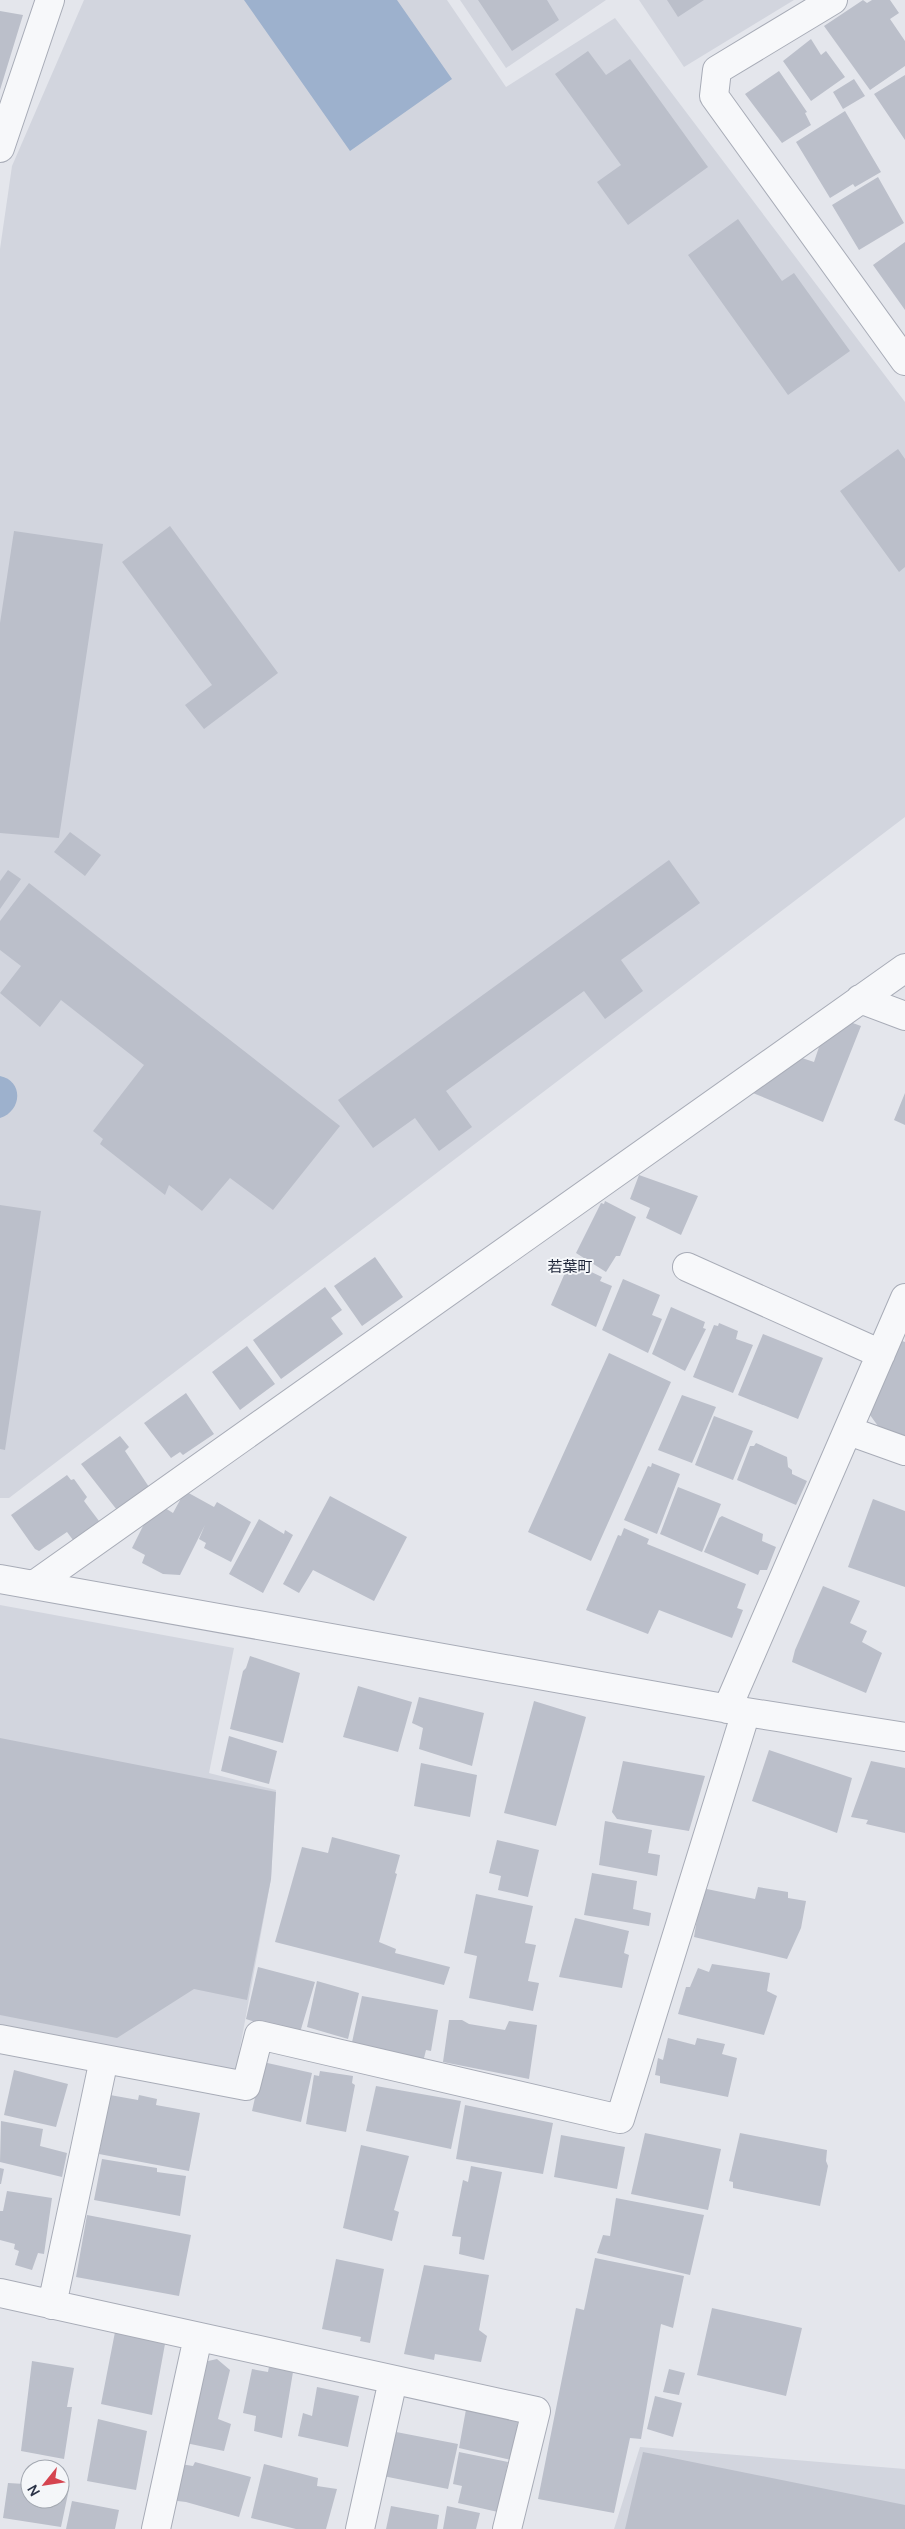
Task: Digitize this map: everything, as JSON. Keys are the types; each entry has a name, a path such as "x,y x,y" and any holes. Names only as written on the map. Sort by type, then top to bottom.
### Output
{"street":[{"path":"0,148 50,0"},
{"path":"833,0 717,70 714,96 905,361"},
{"path":"34,1585 905,968"},
{"path":"860,999 905,1016"},
{"path":"687,1267 881,1354"},
{"path":"0,2039 246,2086 259,2035 620,2119 736,1710 905,1298"},
{"path":"849,1431 905,1451"},
{"path":"0,1579 736,1710 905,1736"},
{"path":"52,2304 104,2059"},
{"path":"0,2293 536,2411 508,2529"},
{"path":"156,2529 198,2337"},
{"path":"360,2529 393,2380"}],"shaded area":[{"path":"84,0 447,0 506,87 615,18 905,402 905,817 9,1498 0,1498 0,249 12,166"},
{"path":"460,0 606,0 506,68"},
{"path":"639,0 794,0 684,67"},
{"path":"0,1605 234,1648 209,1773 276,1790 271,1879 236,2070 0,2027"},
{"path":"640,2447 905,2469 905,2529 614,2529"}],"water":[{"path":"244,0 397,0 452,79 350,151"},
{"path":"0,1076 8,1079 13,1084 17,1096 13,1109 0,1118"}],"building":[{"path":"478,0 547,0 559,20 512,51"},
{"path":"667,0 704,0 678,17"},
{"path":"863,0 867,3 872,0 890,0 899,13 890,19 905,41 905,66 870,90 824,26"},
{"path":"0,11 23,15 0,90"},
{"path":"811,39 821,55 826,51 845,77 811,101 783,61"},
{"path":"588,51 606,75 630,59 708,167 628,225 597,182 621,165 555,74"},
{"path":"779,71 807,112 805,113 811,125 782,143 745,94"},
{"path":"905,75 905,140 874,94"},
{"path":"854,79 865,96 843,109 833,92"},
{"path":"845,111 881,172 855,187 853,184 830,198 796,142"},
{"path":"878,177 904,223 859,250 832,205"},
{"path":"738,219 782,281 794,273 850,351 788,395 688,255"},
{"path":"905,242 905,310 873,265"},
{"path":"898,449 905,459 905,567 899,572 840,491"},
{"path":"170,526 278,673 204,729 185,705 212,685 122,562"},
{"path":"14,531 103,544 59,838 0,833 0,623"},
{"path":"70,832 101,855 85,876 54,852"},
{"path":"669,860 700,903 621,960 643,991 605,1019 584,991 446,1091 472,1127 439,1151 415,1118 373,1148 338,1100"},
{"path":"8,870 21,879 0,909 0,881"},
{"path":"29,883 340,1126 273,1210 230,1178 202,1211 169,1185 165,1195 100,1144 103,1139 93,1131 144,1065 61,1000 40,1027 0,993 21,966 0,950 0,921"},
{"path":"850,1022 861,1026 823,1122 748,1091 799,1057 814,1062 820,1044"},
{"path":"905,1093 905,1125 894,1120"},
{"path":"639,1175 698,1196 681,1235 646,1218 650,1208 630,1199"},
{"path":"605,1201 636,1217 620,1256 616,1256 606,1272 576,1253 601,1203 604,1204"},
{"path":"0,1205 41,1211 5,1450 0,1449"},
{"path":"375,1257 403,1297 362,1326 334,1286"},
{"path":"572,1263 602,1277 600,1281 612,1286 596,1327 551,1305 568,1266 571,1267"},
{"path":"623,1279 660,1295 652,1315 662,1319 648,1353 602,1330"},
{"path":"325,1287 342,1310 331,1318 343,1334 281,1379 253,1340"},
{"path":"671,1307 705,1322 703,1328 706,1329 685,1371 652,1354"},
{"path":"719,1323 738,1331 736,1339 753,1345 733,1393 693,1377 714,1325 718,1326"},
{"path":"763,1334 823,1358 798,1419 738,1395"},
{"path":"902,1341 905,1342 905,1437 878,1426 870,1415"},
{"path":"247,1346 275,1384 240,1410 212,1372"},
{"path":"609,1353 671,1382 591,1561 528,1532"},
{"path":"186,1393 214,1434 183,1455 180,1452 171,1458 144,1423"},
{"path":"682,1395 716,1407 692,1463 658,1450"},
{"path":"714,1416 753,1431 733,1480 695,1465"},
{"path":"120,1436 129,1447 125,1451 149,1487 117,1510 81,1464"},
{"path":"756,1443 787,1457 788,1467 792,1470 792,1474 807,1481 796,1505 737,1480 750,1446 754,1446"},
{"path":"652,1463 680,1474 657,1534 624,1520 648,1466 651,1467"},
{"path":"67,1475 71,1480 74,1479 87,1497 84,1501 99,1521 73,1540 67,1532 39,1551 35,1549 11,1515"},
{"path":"678,1487 721,1504 702,1552 660,1534"},
{"path":"185,1491 214,1507 217,1502 251,1522 231,1562 204,1548 206,1543 199,1539 205,1525 180,1575 163,1574 142,1563 145,1555 132,1548 146,1520 165,1508 173,1513"},
{"path":"330,1496 407,1537 374,1601 313,1570 299,1593 283,1584"},
{"path":"873,1499 905,1511 905,1587 848,1567"},
{"path":"722,1516 763,1534 762,1541 776,1547 767,1570 760,1570 758,1575 704,1552 719,1518"},
{"path":"259,1519 284,1534 285,1530 293,1535 263,1593 229,1574"},
{"path":"624,1528 649,1539 647,1544 746,1584 737,1608 743,1610 732,1638 659,1610 648,1634 586,1610 618,1535 621,1536"},
{"path":"823,1586 860,1601 850,1623 867,1631 862,1642 882,1653 866,1693 792,1662 795,1650"},
{"path":"250,1656 300,1673 283,1743 230,1729 243,1671"},
{"path":"358,1686 412,1702 398,1752 343,1737"},
{"path":"419,1697 484,1713 472,1766 419,1749 423,1728 412,1723"},
{"path":"534,1701 586,1717 556,1826 504,1813"},
{"path":"229,1736 277,1751 269,1784 221,1771"},
{"path":"0,1738 276,1792 271,1879 247,2000 194,1989 117,2038 0,2015"},
{"path":"769,1750 852,1778 837,1833 752,1801"},
{"path":"623,1761 705,1776 689,1831 617,1819 612,1812"},
{"path":"871,1761 905,1768 905,1833 866,1824 868,1820 851,1817"},
{"path":"421,1763 477,1775 470,1817 414,1806"},
{"path":"605,1821 652,1830 648,1853 660,1855 657,1876 599,1865"},
{"path":"332,1837 400,1855 395,1873 397,1874 379,1942 396,1949 395,1953 450,1967 444,1985 275,1942 302,1847 328,1853"},
{"path":"497,1840 539,1850 528,1897 498,1890 501,1876 489,1873"},
{"path":"592,1873 637,1881 633,1909 651,1913 649,1926 584,1915"},
{"path":"758,1887 788,1892 788,1898 806,1901 801,1928 787,1959 694,1937 702,1888 755,1899"},
{"path":"476,1894 533,1906 525,1943 536,1945 528,1981 539,1983 533,2011 469,1998 477,1956 464,1953"},
{"path":"575,1918 629,1931 624,1953 629,1955 622,1988 559,1977"},
{"path":"712,1964 770,1973 767,1991 777,1996 764,2035 678,2014 686,1987 690,1987 698,1968 709,1972"},
{"path":"258,1967 315,1982 299,2036 246,2019"},
{"path":"317,1981 359,1993 348,2039 307,2027"},
{"path":"362,1996 438,2010 431,2051 426,2050 423,2062 351,2047"},
{"path":"449,2020 462,2020 469,2024 505,2030 509,2021 537,2025 529,2079 443,2062"},
{"path":"668,2038 695,2045 697,2038 725,2044 722,2054 737,2058 728,2097 660,2083 660,2076 655,2075 658,2058 663,2060"},
{"path":"263,2062 312,2073 301,2122 252,2111"},
{"path":"14,2070 68,2084 56,2127 4,2115"},
{"path":"320,2071 353,2076 352,2083 355,2085 346,2132 306,2124 314,2075 319,2076"},
{"path":"376,2086 461,2101 451,2149 366,2131"},
{"path":"110,2095 138,2100 139,2095 157,2099 156,2105 200,2113 189,2171 99,2154"},
{"path":"465,2105 553,2123 543,2174 456,2159"},
{"path":"1,2121 43,2129 40,2146 67,2153 62,2177 0,2162"},
{"path":"645,2133 721,2149 708,2210 631,2194"},
{"path":"740,2133 827,2150 826,2161 828,2166 820,2206 733,2188 733,2182 729,2181"},
{"path":"561,2135 625,2147 617,2189 554,2177"},
{"path":"361,2145 409,2156 394,2210 399,2212 392,2241 343,2228"},
{"path":"102,2159 157,2168 157,2172 186,2176 180,2216 94,2200"},
{"path":"471,2166 502,2172 484,2260 459,2254 461,2237 452,2236 463,2180 468,2182"},
{"path":"0,2168 4,2169 1,2184 0,2184"},
{"path":"7,2191 52,2198 44,2254 38,2253 32,2270 15,2265 19,2251 14,2249 15,2244 0,2240 0,2211 3,2211"},
{"path":"616,2198 704,2215 690,2275 597,2253 603,2235 610,2236"},
{"path":"87,2215 191,2235 179,2296 76,2277"},
{"path":"595,2258 684,2276 673,2328 661,2324 641,2439 630,2438 614,2513 538,2499 576,2308 584,2310"},
{"path":"336,2259 384,2269 370,2343 360,2341 361,2337 322,2329"},
{"path":"424,2265 489,2275 479,2330 487,2336 481,2362 435,2354 434,2360 404,2354"},
{"path":"712,2308 802,2328 786,2396 697,2375"},
{"path":"115,2332 165,2344 152,2415 101,2404"},
{"path":"217,2359 230,2370 218,2419 231,2424 224,2451 181,2442 195,2364"},
{"path":"32,2361 74,2368 67,2407 72,2407 64,2459 21,2451"},
{"path":"270,2361 294,2366 282,2438 254,2431 256,2416 243,2413 252,2369 268,2372"},
{"path":"669,2369 685,2373 679,2395 663,2392"},
{"path":"317,2387 359,2396 348,2447 298,2436 303,2413 312,2416"},
{"path":"655,2396 682,2403 673,2437 647,2429"},
{"path":"467,2404 519,2417 511,2460 459,2448"},
{"path":"98,2419 147,2431 136,2490 87,2481"},
{"path":"391,2431 458,2444 448,2489 383,2476"},
{"path":"459,2452 508,2462 498,2512 458,2503 462,2486 453,2484"},
{"path":"643,2452 905,2505 905,2529 625,2529"},
{"path":"195,2462 251,2477 239,2517 186,2502 169,2500 174,2463 193,2466"},
{"path":"264,2464 318,2478 317,2486 337,2489 326,2529 296,2529 251,2518"},
{"path":"8,2483 20,2484 20,2509 65,2509 61,2527 3,2518"},
{"path":"72,2501 119,2510 115,2529 66,2529"},
{"path":"391,2506 439,2515 437,2529 386,2529"},
{"path":"447,2506 480,2513 476,2529 443,2529"}],"district":[{"name":"若葉町","path":"570,1267"}]}
